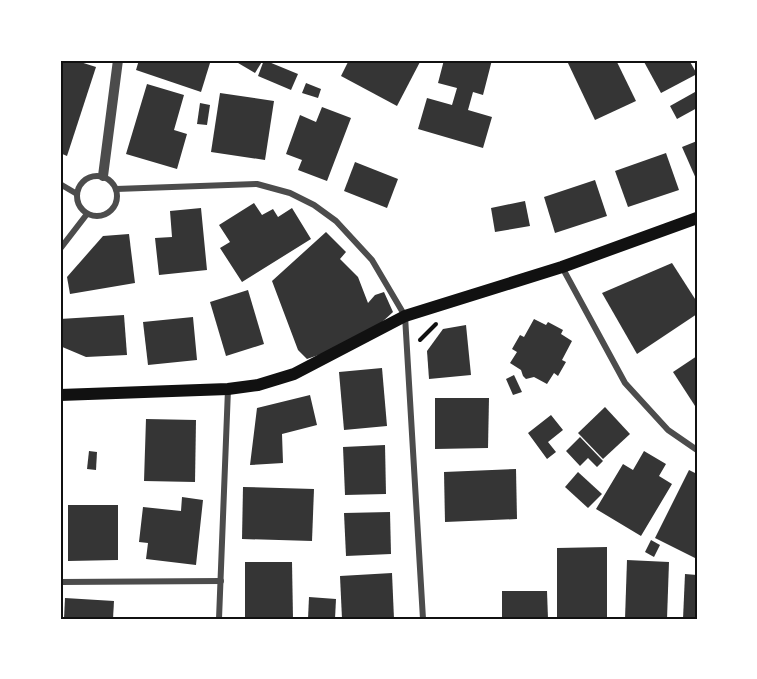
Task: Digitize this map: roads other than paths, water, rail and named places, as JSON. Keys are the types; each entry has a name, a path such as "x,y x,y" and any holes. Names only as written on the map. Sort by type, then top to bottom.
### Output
{"main road":[{"path":"60,394 228,389 258,385 294,374 405,315 562,267 697,218"}],"street":[{"path":"103,176 118,60"},
{"path":"96,176 103,176 109,179 116,189 117,201 111,212 99,216 87,214 79,205 77,194 83,182 96,176"},
{"path":"60,184 77,194"},
{"path":"116,189 257,184 290,193 314,204 336,220 372,260 405,315 423,619"},
{"path":"60,249 87,214"},
{"path":"562,267 625,383 669,430 697,450"},
{"path":"219,619 228,389"},
{"path":"60,582 221,580"}]}
